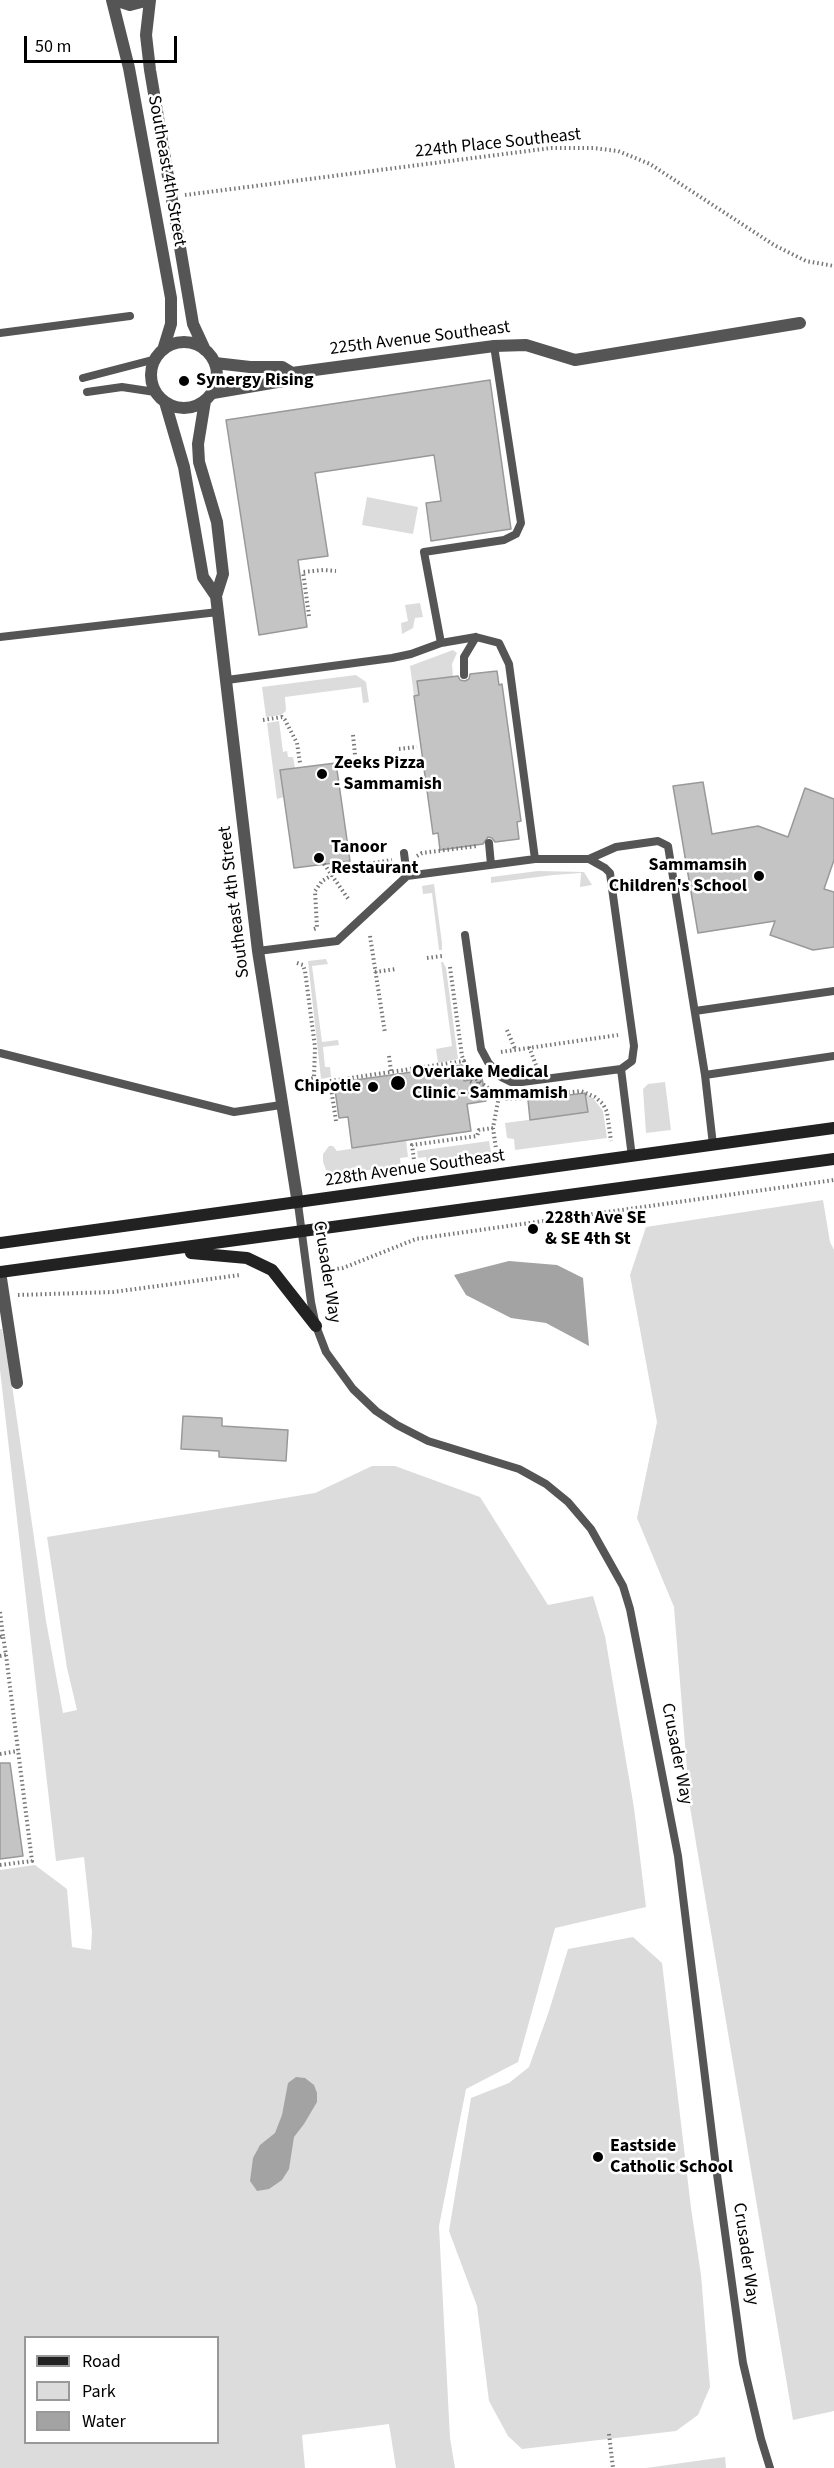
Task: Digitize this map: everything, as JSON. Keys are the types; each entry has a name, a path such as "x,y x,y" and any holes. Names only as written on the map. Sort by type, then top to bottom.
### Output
{"main road":[{"name":"228th Avenue Southeast","path":"0,1243 298,1204 834,1128"},
{"path":"0,1272 834,1159"},
{"path":"132,1254 205,1252 247,1258 272,1270 316,1326"}],"street":[{"path":"114,0 130,5 149,0"},
{"name":"Southeast 4th Street","path":"114,0 171,298 171,324 159,354"},
{"name":"Southeast 4th Street","path":"149,0 146,35 150,70 192,324 205,350"},
{"name":"225th Avenue Southeast","path":"209,397 283,381 292,373 494,346 526,345 575,360 800,323"},
{"path":"182,342 192,343 205,350 215,363 217,373 209,397 195,407 184,408 165,402 156,392 152,381 152,369 159,354 182,342"},
{"name":"225th Avenue Southeast","path":"215,363 250,367 282,367 292,373"},
{"name":"Southeast 4th Street","path":"209,397 198,444 199,462 217,522 223,574 216,596 258,951 298,1204"},
{"name":"Southeast 4th Street","path":"165,402 184,466 203,577 216,596"},
{"path":"0,1272 17,1383"}],"lane":[{"path":"0,333 130,316"},
{"path":"441,643 424,552 504,540 516,534 521,523 494,346"},
{"path":"82,378 159,354"},
{"path":"87,392 122,387 156,392"},
{"path":"0,637 218,612"},
{"path":"464,675 464,657 476,637"},
{"path":"227,680 392,658 441,643 476,637 499,643 509,664 536,859"},
{"path":"258,951 337,941 407,876 536,859 589,859 616,847 658,842 668,846 705,1075 713,1145"},
{"path":"484,844 491,865"},
{"path":"404,853 407,876"},
{"path":"465,935 481,1049 488,1062 501,1077 511,1082 522,1082 621,1069 632,1061 635,1054 614,898 610,873 600,864 589,859"},
{"path":"695,1011 834,991"},
{"path":"0,1053 234,1112 281,1105"},
{"path":"705,1075 834,1056"},
{"path":"621,1069 632,1157"},
{"name":"Crusader Way","path":"298,1204 316,1326 326,1352 353,1389 376,1411 397,1425 429,1441 519,1469 546,1484 567,1502 591,1529 623,1586 632,1621 678,1856 716,2167 743,2363 770,2468"}],"path":[{"name":"224th Place Southeast","path":"172,197 551,148 593,148 618,152 650,164 774,245 806,261 834,266"},
{"path":"309,616 303,572 323,570 336,572"},
{"path":"263,720 282,717 285,720 297,743 300,763"},
{"path":"353,735 355,755"},
{"path":"399,749 417,747"},
{"path":"417,857 422,853 484,844"},
{"path":"309,929 317,928 315,891 321,881 344,868 392,860"},
{"path":"324,864 350,900"},
{"path":"370,936 385,1033"},
{"path":"427,958 442,956"},
{"path":"297,963 303,965 305,971 315,1047 314,1078 305,1080"},
{"path":"375,972 396,969"},
{"path":"507,1030 516,1049"},
{"path":"501,1052 619,1034"},
{"path":"529,1047 536,1065"},
{"path":"388,1056 391,1071"},
{"path":"336,1121 330,1081 464,1061 465,1073 469,1083 472,1082 474,1097 480,1096 478,1080"},
{"path":"465,1073 477,1070"},
{"path":"497,1156 493,1128 499,1096"},
{"path":"415,1168 412,1144 477,1136 479,1130 493,1128"},
{"path":"305,1262 330,1270 343,1269 416,1239 834,1180"},
{"path":"5,1296 113,1292 250,1274 265,1276 272,1270"},
{"path":"0,1612 32,1861 0,1865"},
{"path":"0,1656 6,1655"},
{"path":"0,1754 18,1751"},
{"path":"609,2434 613,2468"}],"green space":[{"path":"367,497 418,507 413,534 362,525"},
{"path":"420,603 423,617 415,618 413,628 402,634 401,623 408,621 405,605"},
{"path":"453,650 457,653 452,664 453,677 417,681 419,695 414,696 410,666"},
{"path":"356,675 366,682 369,702 363,703 361,687 285,697 286,711 281,715 266,717 262,687"},
{"path":"279,721 283,752 287,751 288,757 293,757 295,768 284,797 277,799 267,723"},
{"path":"538,871 584,872 592,885 580,887 581,873 491,883 491,877"},
{"path":"434,884 442,950 439,950 432,893 423,894 422,886"},
{"path":"326,959 328,964 312,966 322,1042 338,1040 339,1045 323,1047 325,1067 330,1067 331,1077 321,1079 308,961"},
{"path":"441,962 446,968 458,1059 438,1063 436,1049 452,1046"},
{"path":"665,1082 671,1130 646,1133 643,1089 648,1084"},
{"path":"585,1093 593,1098 603,1111 607,1138 515,1150 514,1139 507,1138 505,1123 588,1112"},
{"path":"406,1140 408,1157 400,1158 401,1166 338,1174 326,1170 323,1162 323,1154 329,1146 333,1146 337,1151"},
{"path":"489,1141 491,1153 427,1162 426,1157 418,1158 417,1151"},
{"path":"823,1200 830,1242 834,1250 834,2411 793,2420 690,1807 674,1607 637,1518 657,1422 630,1275 646,1227"},
{"path":"0,1329 2,1329 12,1385 46,1621 63,1713 77,1710 67,1668 47,1537 315,1493 372,1466 395,1466 480,1497 548,1605 593,1596 605,1636 634,1808 646,1907 555,1928 518,2062 466,2089 439,2226 450,2438 455,2468 396,2468 389,2424 302,2435 305,2468 0,2468 0,1870 35,1865 67,1889 72,1947 91,1950 92,1932 84,1857 56,1861 0,1370"},
{"name":"Eastside Catholic School","path":"633,1937 662,1963 701,2275 710,2387 698,2415 676,2431 522,2449 508,2436 489,2401 477,2306 449,2231 471,2098 509,2083 529,2067 568,1949"},
{"path":"725,2457 726,2468 646,2468"}],"water":[{"path":"509,1261 557,1265 583,1278 589,1346 546,1323 511,1318 466,1295 454,1275"},
{"path":"296,2077 305,2078 314,2085 317,2102 294,2137 289,2169 282,2180 269,2189 257,2191 250,2181 253,2158 260,2145 275,2133 282,2115 288,2083"}],"building":[{"path":"490,380 511,529 431,541 426,503 441,501 434,455 315,473 328,556 298,560 307,627 259,635 226,420"},
{"path":"497,671 499,685 502,684 521,821 517,822 519,839 495,842 488,837 483,844 440,850 438,833 433,834 414,696 419,695 417,681 458,676 460,680 465,681 469,679 470,674"},
{"path":"336,763 350,861 294,868 280,770"},
{"name":"Sammamsih Children's School","path":"703,782 712,834 758,826 788,837 805,788 834,799 834,860 824,889 834,892 834,947 813,950 770,935 775,921 698,933 673,786"},
{"path":"462,1065 464,1081 482,1078 486,1101 467,1104 471,1131 352,1148 348,1117 339,1118 334,1083"},
{"path":"585,1093 588,1112 530,1120 528,1100"},
{"path":"183,1416 222,1418 222,1426 288,1430 286,1461 219,1457 219,1451 181,1449"},
{"path":"0,1763 10,1763 23,1856 0,1859"}],"place":[{"name":"Synergy Rising","path":"184,381"},
{"name":"Zeeks Pizza - Sammamish","path":"322,774"},
{"name":"Tanoor Restaurant","path":"319,858"},
{"name":"Sammamsih Children's School","path":"759,876"},
{"name":"Overlake Medical Clinic - Sammamish","path":"398,1083"},
{"name":"Chipotle","path":"373,1087"},
{"name":"228th Ave SE & SE 4th St","path":"533,1229"},
{"name":"Eastside Catholic School","path":"598,2157"}]}
